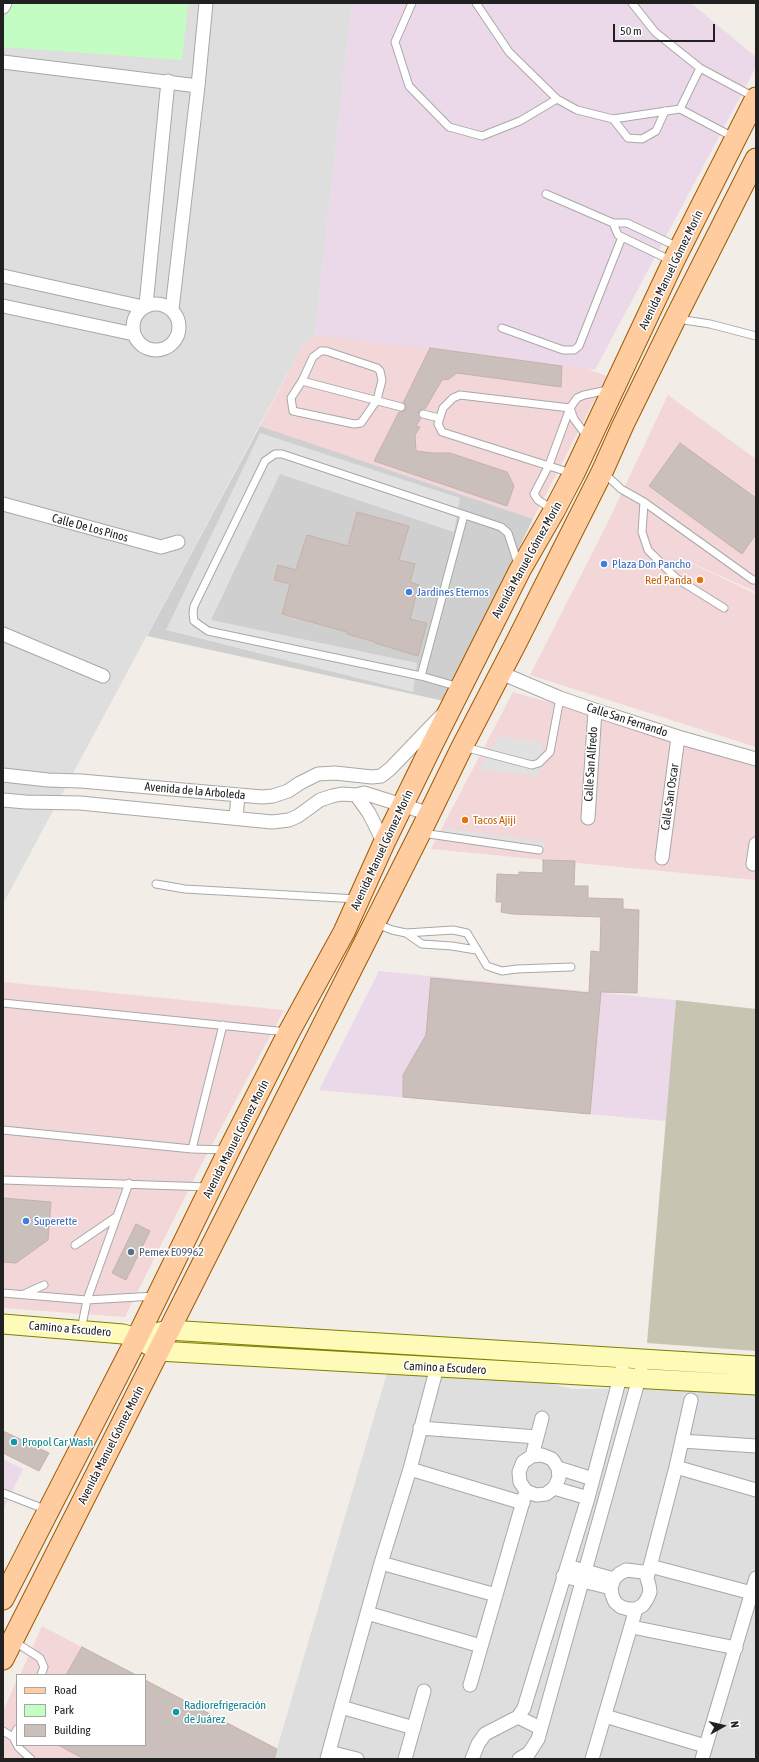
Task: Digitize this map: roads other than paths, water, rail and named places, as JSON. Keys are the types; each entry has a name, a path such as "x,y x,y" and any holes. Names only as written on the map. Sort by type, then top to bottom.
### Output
{"main road":[{"name":"Avenida Manuel Gómez Morín","path":"3,1600 47,1510 137,1338 229,1150 289,1032 344,932 384,843 520,570 574,474 677,256 756,98"},
{"name":"Avenida Manuel Gómez Morín","path":"3,1658 602,472 623,425 756,159"}],"street":[{"path":"3,7 5,3"},
{"path":"172,309 198,86 206,3"},
{"path":"3,62 168,81 198,86"},
{"path":"3,276 144,306 160,303 172,309 180,322 180,330 177,338 172,344 166,348 158,350 151,350 143,347 134,334 133,327 137,312 144,306 168,81"},
{"path":"3,306 134,334"},
{"name":"Calle De Los Pinos","path":"3,504 160,547 178,542"},
{"path":"3,634 102,676"},
{"name":"Calle San Fernando","path":"501,673 560,698 594,710 678,737 756,759"},
{"path":"384,843 360,794 390,770 452,706"},
{"name":"Calle San Alfredo","path":"588,818 594,710"},
{"name":"Calle San Oscar","path":"662,858 678,737"},
{"name":"Avenida de la Arboleda","path":"3,774 62,781 81,781 238,795 273,796 288,791 318,774 335,773 372,778 381,776"},
{"path":"59,803 62,781"},
{"name":"Avenida de la Arboleda","path":"3,800 80,803 272,822 289,820 298,816 320,800 332,796 342,794 360,794 430,814"},
{"path":"236,818 238,795"},
{"path":"753,864 756,844"},
{"name":"Camino a Escudero","path":"3,1324 124,1334 137,1338 158,1351 620,1378 756,1384"},
{"name":"Camino a Escudero","path":"137,1338 168,1330 756,1366"},
{"path":"472,1759 478,1744 485,1734 518,1717 524,1708 590,1489 620,1378 634,1359"},
{"path":"520,1759 529,1753 536,1744 640,1379 634,1359"},
{"path":"357,1759 328,1755 340,1707 381,1563 410,1469 437,1367"},
{"path":"691,1400 676,1466 648,1572 650,1592 648,1599 643,1605 628,1609 621,1607 615,1602 612,1596 613,1583 619,1574 626,1570 648,1572 752,1593"},
{"path":"532,1456 542,1418"},
{"path":"420,1428 537,1437"},
{"path":"682,1441 756,1446"},
{"path":"470,1684 524,1497 519,1472 523,1462 532,1456 542,1455 552,1459 558,1468 590,1489"},
{"path":"676,1466 756,1490"},
{"path":"410,1469 524,1497 546,1494 554,1488 559,1478 558,1468"},
{"path":"554,1488 590,1489 607,1494"},
{"path":"381,1563 496,1595"},
{"path":"565,1571 613,1583"},
{"path":"702,1759 756,1578"},
{"path":"592,1759 632,1627 636,1608"},
{"path":"367,1613 481,1646"},
{"path":"632,1627 736,1648"},
{"path":"405,1759 424,1691"},
{"path":"340,1707 414,1728"},
{"path":"605,1716 705,1746"},
{"path":"518,1717 540,1728"}],"lane":[{"path":"412,3 395,42 409,86 448,127 482,136 520,121 557,99"},
{"path":"476,3 509,52 557,99 577,110 613,119 680,109 736,138"},
{"path":"632,3 655,32 700,68 756,98"},
{"path":"680,109 700,68"},
{"path":"613,119 628,138 642,139 656,132 665,111"},
{"path":"546,194 613,223 627,223 677,256"},
{"path":"613,223 618,235 677,256"},
{"path":"502,328 563,350 574,350 579,346 622,237"},
{"path":"676,319 710,324 756,336"},
{"path":"326,351 377,368 382,376 382,380 377,400 364,421 358,424 293,411 291,398 302,381 313,357 317,353 326,351"},
{"path":"302,381 401,407"},
{"path":"554,512 538,500 534,494 549,465 570,408 577,398 614,388"},
{"path":"570,408 460,395 453,398 442,408 438,418 438,424 442,432 574,474"},
{"path":"570,408 574,419 589,440"},
{"path":"423,414 438,418"},
{"path":"461,688 421,676 208,631 194,621 192,613 194,606 265,461 275,454 282,454 505,529 508,533 520,570"},
{"path":"602,472 621,489 644,502 753,580 756,580"},
{"path":"644,502 642,532 648,550 676,578 724,608"},
{"path":"421,676 464,514"},
{"path":"462,747 532,765 539,763 550,752 560,698"},
{"path":"420,833 539,850"},
{"path":"156,884 185,889 359,899"},
{"path":"375,923 392,930 406,933 453,930 467,933 487,966 502,971 571,967"},
{"path":"406,933 422,944 452,946 476,950"},
{"path":"3,1003 289,1032"},
{"path":"192,1149 223,1025"},
{"path":"3,1130 192,1149 229,1150"},
{"path":"3,1180 129,1183 211,1187"},
{"path":"80,1331 87,1300 129,1183"},
{"path":"75,1245 116,1217"},
{"path":"24,1295 44,1285"},
{"path":"3,1293 87,1300 158,1296"},
{"path":"3,1493 47,1510"},
{"path":"13,1640 40,1658 44,1667 41,1674"},
{"path":"3,1731 13,1737 16,1743"},
{"path":"13,1737 16,1731"},
{"path":"18,1746 31,1759"}],"place":[{"name":"Plaza Don Pancho","path":"604,564"},
{"name":"Red Panda","path":"700,580"},
{"name":"Jardines Eternos","path":"409,592"},
{"name":"Tacos Ajiji","path":"465,820"},
{"name":"Superette","path":"26,1221"},
{"name":"Pemex E09962","path":"131,1252"},
{"name":"Propol Car Wash","path":"14,1442"},
{"name":"Radiorefrigeración de Juárez","path":"176,1712"}]}
